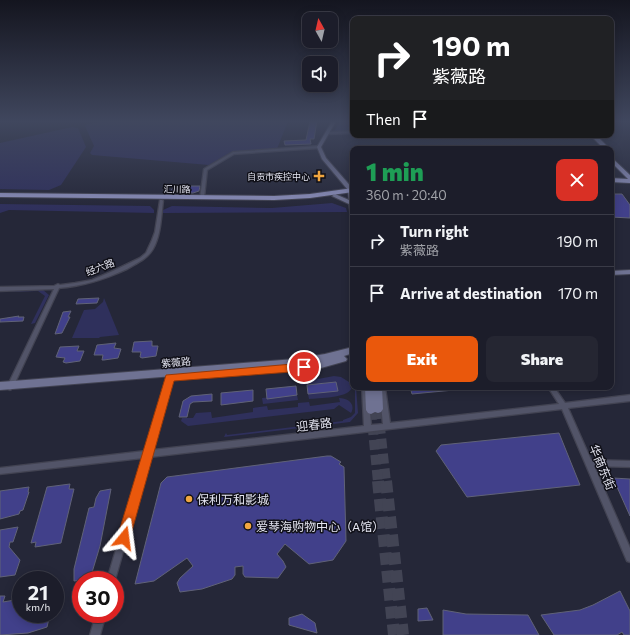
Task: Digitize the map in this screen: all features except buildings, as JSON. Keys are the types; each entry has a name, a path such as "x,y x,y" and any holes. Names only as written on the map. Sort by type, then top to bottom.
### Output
{"main road":[{"path":"321,151 324,158 346,181"},
{"path":"324,151 325,154 350,187"},
{"path":"614,156 630,171"},
{"path":"614,162 630,179"},
{"path":"614,180 630,179"},
{"path":"346,181 341,189 335,194 350,202"},
{"path":"614,183 630,184"},
{"name":"汇川路","path":"0,198 274,202 335,194 350,190"},
{"name":"汇川路","path":"0,195 274,198 335,194"},
{"path":"614,270 630,270"},
{"path":"614,273 630,270"},
{"name":"紫薇路","path":"5,388 307,361 350,351"},
{"name":"紫薇路","path":"5,388 304,367 350,357"},
{"path":"371,390 375,409 376,390"}],"street":[{"path":"202,198 205,170 230,154 273,151"},
{"name":"经六路","path":"0,289 78,284 99,279 131,264 147,255 153,246 161,201"},
{"path":"5,388 58,286"},
{"path":"114,571 170,377"},
{"path":"365,390 368,429"},
{"path":"382,390 387,426"},
{"name":"华商东街","path":"553,390 564,406 630,558"},
{"name":"迎春路","path":"0,471 630,398"},
{"path":"589,463 630,464"},
{"path":"95,635 98,623"}],"shaded area":[{"path":"0,151 84,151 61,185 49,190 0,189"},
{"path":"91,151 252,151 231,152 209,165 92,155 90,153"},
{"path":"332,203 346,208 347,212 162,213 163,210 172,206 272,208"},
{"path":"0,204 150,206 154,210 154,213 9,210 0,213"},
{"path":"42,289 49,295 35,323 31,324 45,296 38,291 8,292"},
{"path":"104,298 119,335 99,338 72,338 84,310 95,309 103,302"},
{"path":"334,376 341,377 349,382 350,390 339,396 309,399 308,394 338,391 336,382 301,385 302,382"},
{"path":"355,390 356,390 358,413 350,422 224,437 226,433 227,435 343,421 355,413"},
{"path":"297,395 298,400 263,404 262,398"},
{"path":"339,398 348,400 352,404 351,413 339,405 334,409 188,426 181,421 182,418 193,418 196,413 211,412 212,418 253,412 253,408 267,406 268,410 298,407 298,403 309,402 310,406 340,402"}],"tunnel":[{"path":"378,409 386,482"},
{"path":"371,410 378,482"},
{"path":"378,481 394,635"},
{"path":"386,481 403,635"}],"place":[{"name":"自贡市疾控中心","path":"319,176"},
{"name":"保利万和影城","path":"189,499"},
{"name":"爱琴海购物中心（A馆）","path":"248,526"}],"route":[{"path":"124,538 170,377 304,367"}]}
